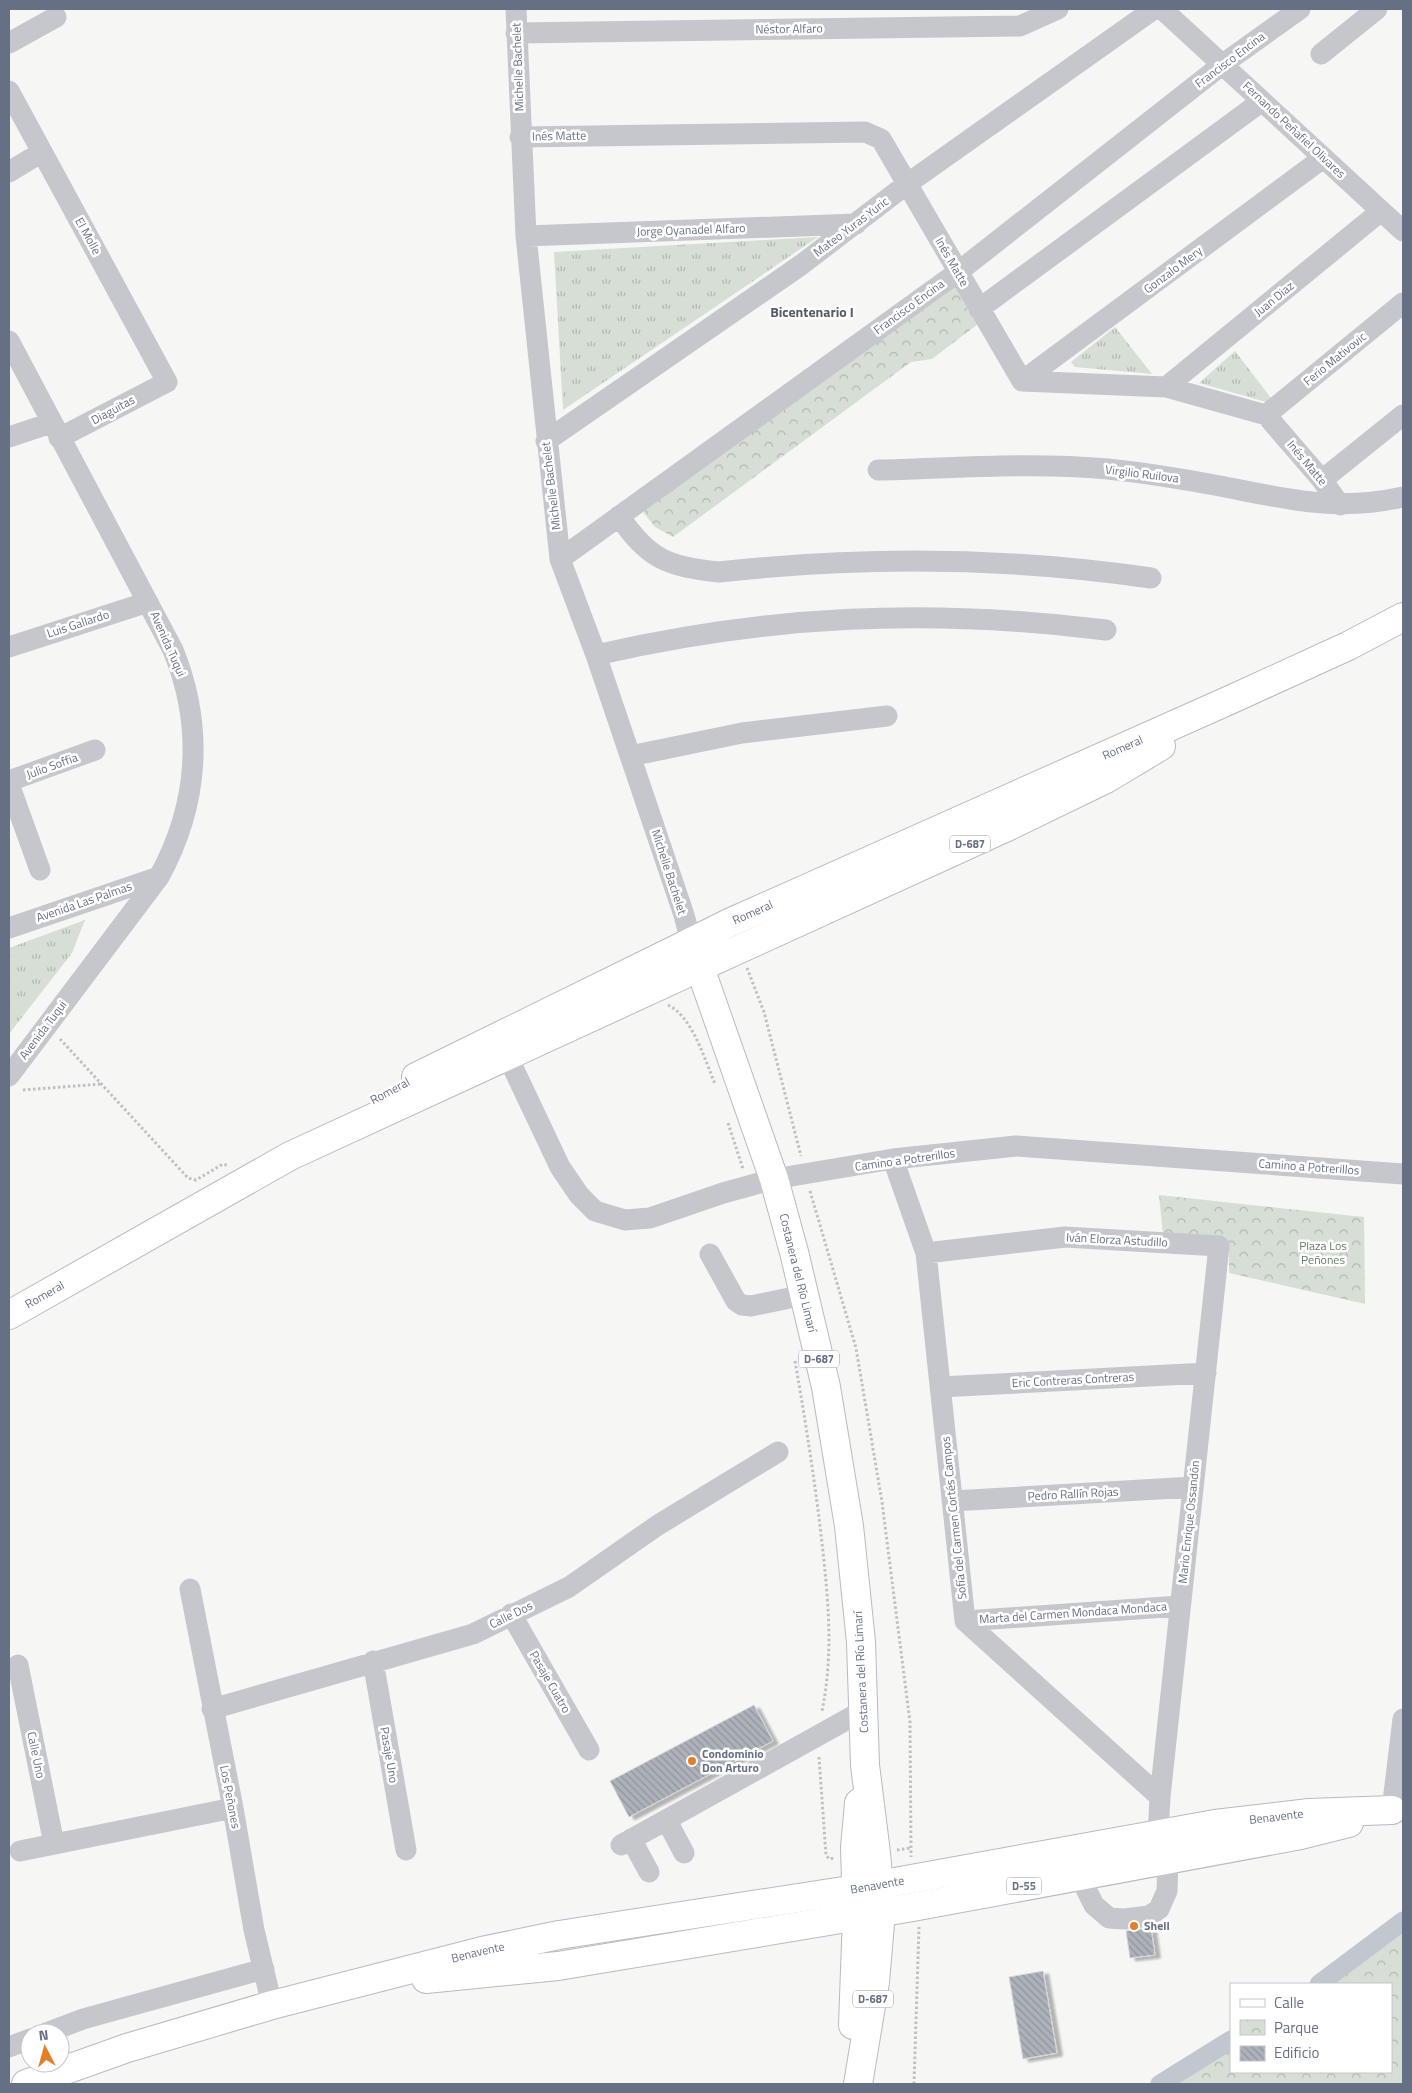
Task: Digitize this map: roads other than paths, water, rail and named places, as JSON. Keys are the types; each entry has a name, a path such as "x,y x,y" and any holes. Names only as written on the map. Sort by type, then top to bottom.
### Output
{"main road":[{"name":"Romeral","path":"9,1315 290,1156 372,1100 729,922 1232,699 1348,646 1403,617"},
{"name":"Romeral","path":"290,1156 1009,826 1106,779 1149,755 1232,699"},
{"name":"Costanera del Río Limarí","path":"691,942 761,1182 804,1295 826,1387 849,1526 860,1632 864,1710 868,1900 875,1982 858,2084"},
{"name":"Costanera del Río Limarí","path":"851,2084 868,1900 856,1855 857,1821 864,1765"},
{"name":"Benavente","path":"26,2084 127,2048 272,2004 367,1982 529,1970 868,1900 912,1878 1216,1824 1277,1816 1397,1809"},
{"name":"Benavente","path":"868,1900 913,1907 1301,1835 1397,1809"}],"street":[{"name":"Michelle Bachelet","path":"516,9 520,137 526,236 546,441 560,559 596,655 684,915 691,942"},
{"name":"Néstor Alfaro","path":"516,33 1020,26 1058,9"},
{"name":"Mateo Yuras Yuric","path":"546,441 856,224 907,184 1154,9"},
{"name":"Fernando Peñafiel Olivares","path":"1162,9 1403,232"},
{"name":"Francisco Encina","path":"560,559 958,272 1222,64 1300,9"},
{"path":"1321,54 1377,9"},
{"path":"9,43 56,17"},
{"name":"El Molle","path":"9,91 167,382"},
{"path":"980,309 1262,101"},
{"name":"Inés Matte","path":"520,137 865,132 881,139 1022,382"},
{"path":"9,172 42,152"},
{"name":"Gonzalo Mery","path":"1022,382 1324,158"},
{"name":"Juan Diaz","path":"1166,387 1382,211"},
{"name":"Jorge Oyanadel Alfaro","path":"526,236 856,224"},
{"name":"Ferio Mativovic","path":"1266,415 1403,303"},
{"name":"Avenida Tuqui","path":"9,341 55,431 148,602 180,668 191,712 194,736 192,785 187,809 170,855 158,877 47,1024 13,1083"},
{"name":"Diaguitas","path":"9,437 55,431 167,382"},
{"path":"1022,382 1166,387 1266,415"},
{"name":"Inés Matte","path":"1266,415 1322,480 1340,505"},
{"path":"1322,480 1403,416"},
{"name":"Virgilio Ruilova","path":"878,470 1039,465 1109,469 1190,480 1310,504 1366,504 1403,497"},
{"path":"619,516 634,538 649,552 670,564 719,572 872,561 932,560 1054,565 1151,578"},
{"name":"Luis Gallardo","path":"9,647 148,602"},
{"path":"596,655 648,643 753,626 870,617 988,618 1106,630"},
{"path":"630,756 742,733 887,716"},
{"name":"Julio Soffia","path":"9,782 95,750"},
{"path":"9,782 40,870"},
{"name":"Avenida Las Palmas","path":"9,928 158,877"},
{"name":"Camino a Potrerillos","path":"507,1055 560,1167 579,1195 596,1211 615,1219 638,1220 761,1182 893,1159 1016,1146 1403,1174"},
{"name":"Sofía del Carmen Cortés Campos","path":"893,1159 926,1253 965,1621"},
{"name":"Iván Elorza Astudillo","path":"926,1253 1064,1237 1219,1246"},
{"name":"Mario Enrique Ossandón","path":"1158,1835 1160,1798 1219,1246"},
{"path":"710,1254 736,1301 742,1305 750,1306 804,1295"},
{"name":"Eric Contreras Contreras","path":"940,1387 1206,1373"},
{"name":"Calle Dos","path":"212,1709 373,1661 473,1634 510,1614 569,1587 658,1525 778,1452"},
{"name":"Pedro Rallín Rojas","path":"952,1501 1193,1487"},
{"name":"Los Peñones","path":"190,1589 212,1709 233,1808 254,1930 272,2004"},
{"name":"Marta del Carmen Mondaca Mondaca","path":"965,1621 1180,1606"},
{"name":"Pasaje Cuatro","path":"510,1614 589,1750"},
{"path":"965,1621 1160,1798"},
{"name":"Pasaje Uno","path":"373,1661 406,1850"},
{"name":"Calle Uno","path":"18,1665 54,1844"},
{"path":"649,1872 626,1842 667,1821 864,1710"},
{"path":"1397,1809 1403,1719"},
{"path":"20,1851 233,1808"},
{"path":"667,1821 684,1853"},
{"path":"1079,1875 1094,1905 1102,1915 1116,1920 1149,1916 1159,1909 1166,1898 1168,1860 1158,1835"},
{"path":"70,2024 264,1970"}],"waterway":[{"path":"1320,1983 1403,1921"},
{"path":"1160,2084 1230,2041"}],"place":[{"name":"Condominio Don Arturo","path":"692,1761"},
{"name":"Shell","path":"1134,1926"}],"district":[{"name":"Bicentenario I","path":"812,312"}],"park label":[{"name":"Plaza Los Peñones","path":"1323,1253"}]}
